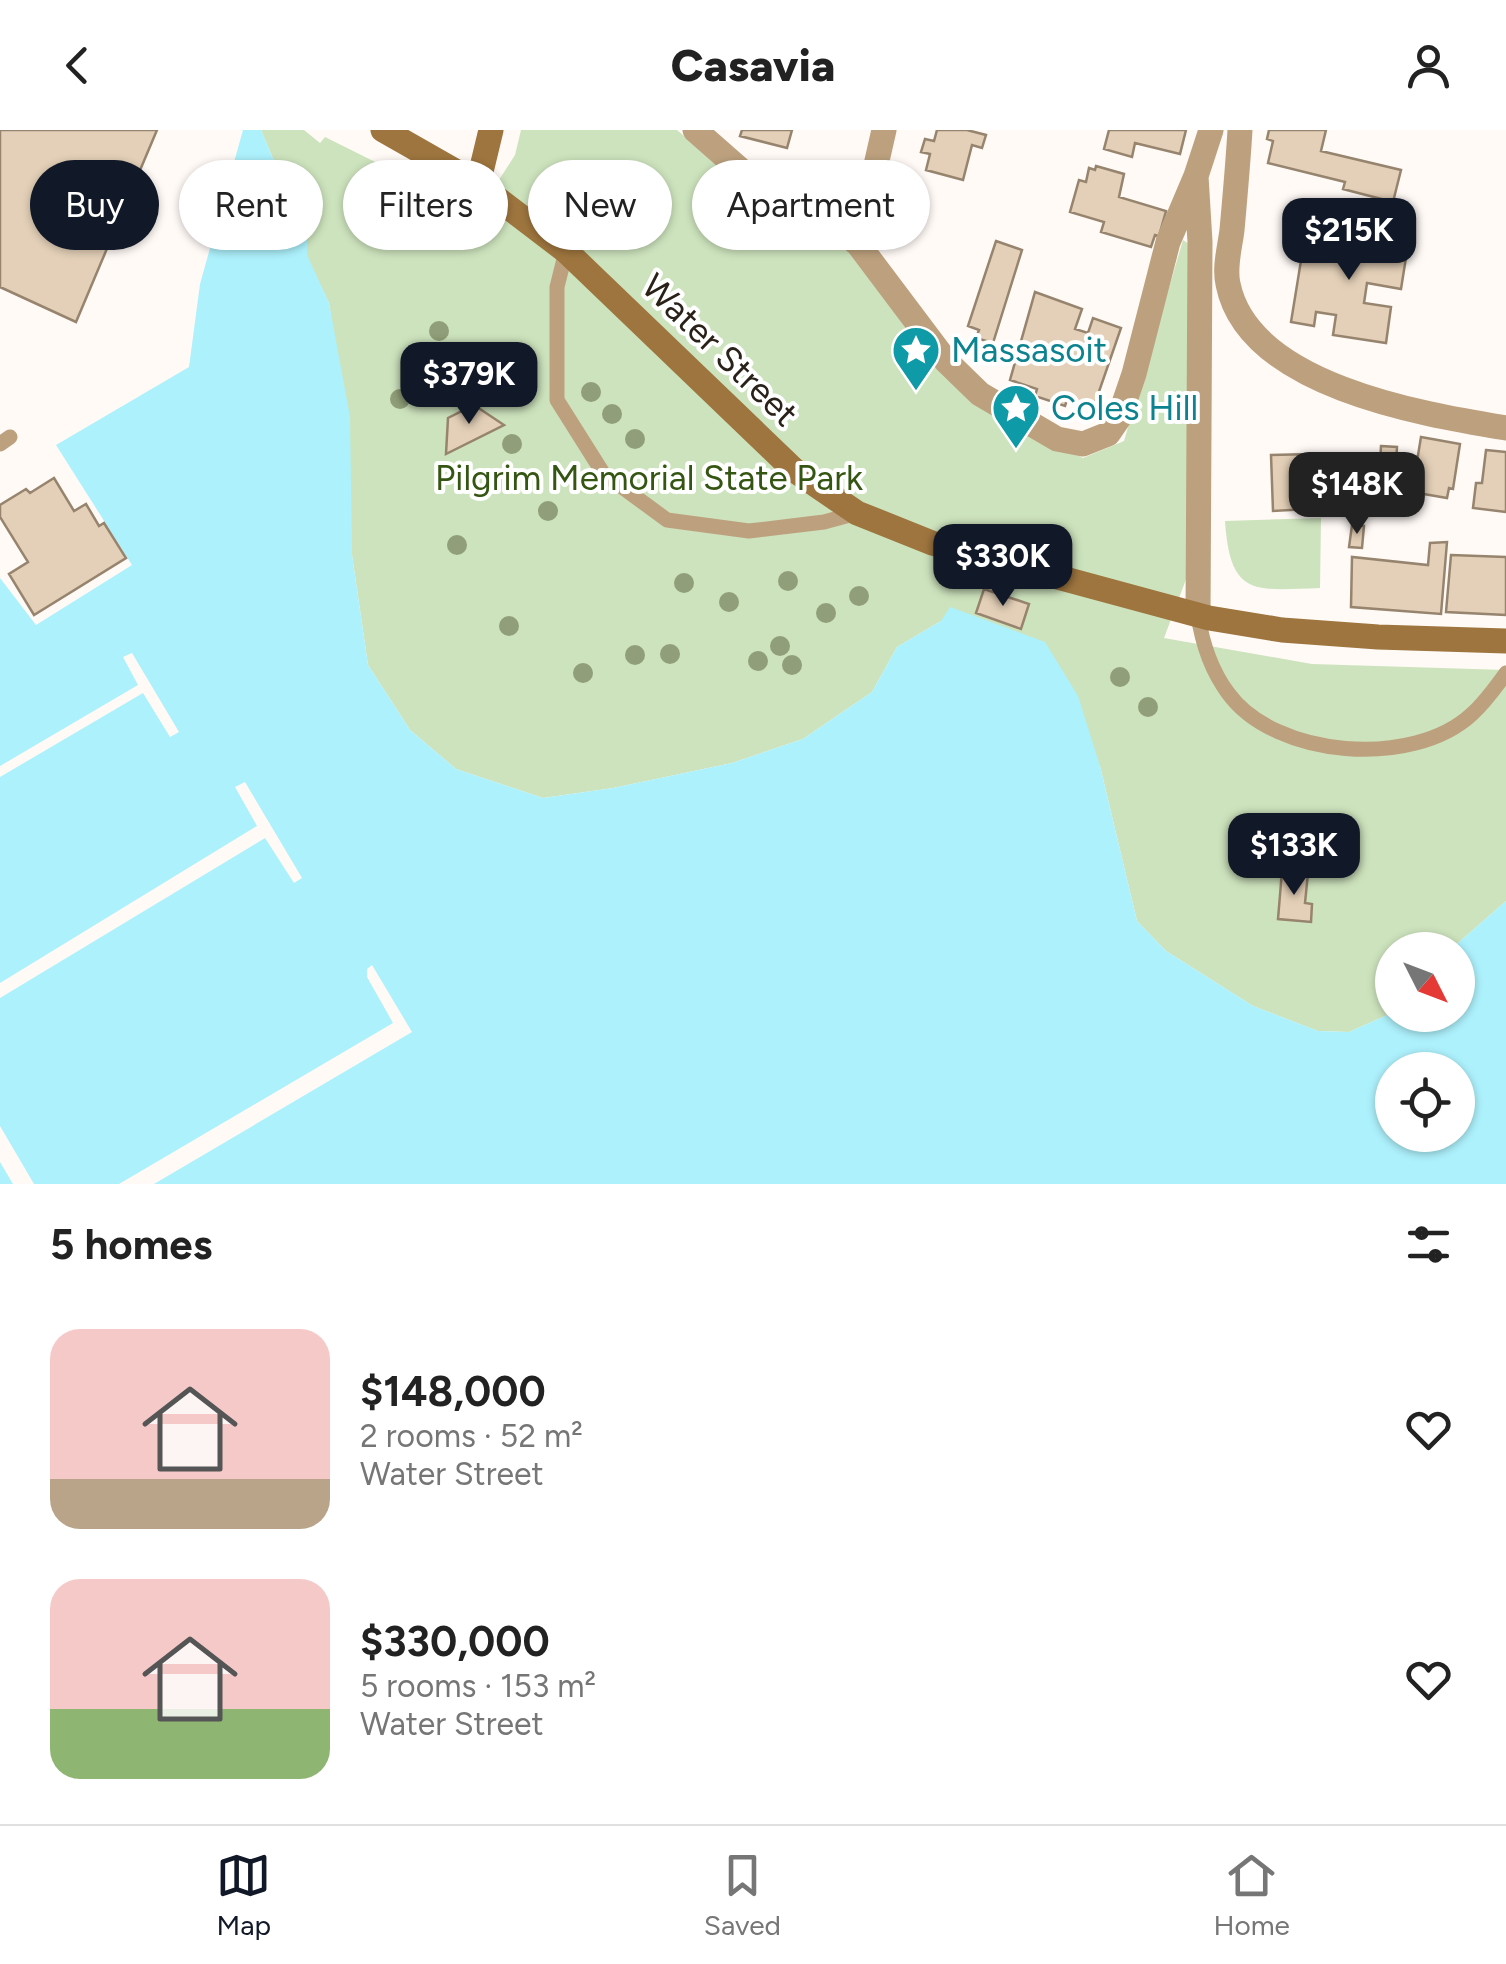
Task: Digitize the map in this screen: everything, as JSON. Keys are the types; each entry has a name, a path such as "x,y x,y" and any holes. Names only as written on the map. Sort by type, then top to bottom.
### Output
{"main road":[{"name":"Water Street","path":"383,130 436,160"},
{"path":"484,160 492,130"},
{"name":"Water Street","path":"508,207 566,252 794,470 856,512 932,542 1198,615 1282,630 1378,638 1506,641"}],"street":[{"path":"696,130 730,160"},
{"path":"877,160 884,130"},
{"path":"863,250 946,361 980,394 1057,439 1083,444 1108,434 1119,418 1168,242 1212,130"},
{"path":"1240,130 1226,280 1234,304 1252,334 1277,358 1316,379 1386,401 1506,428"},
{"path":"1196,176 1200,242 1198,615"}],"lane":[{"path":"566,252 557,287 557,400 603,473 667,520 749,531 824,522 856,512"},
{"path":"1198,615 1203,645 1228,694 1259,721 1309,743 1354,751 1394,749 1433,736 1470,717 1506,673"}],"green space":[{"name":"Pilgrim Memorial State Park","path":"261,130 304,130 320,143 325,137 371,160 343,160 343,250 508,250 508,166 521,130 677,130 713,160 692,160 692,250 847,250 1007,419 1083,458 1124,441 1183,240 1194,247 1194,558 1164,638 1312,664 1506,670 1506,901 1471,932 1375,932 1375,1021 1349,1032 1318,1031 1253,1006 1166,951 1137,921 1100,766 941,621 897,647 872,692 803,739 732,763 543,798 456,769 410,730 368,665 352,555 336,348 329,303 306,255 306,250 323,250 323,160 274,160"},
{"path":"1321,518 1320,588 1263,588 1240,577 1228,546 1225,521"}],"water":[{"path":"243,130 261,130 274,160 235,160"},
{"path":"209,250 307,250 329,303 350,417 352,555 368,665 410,730 456,769 543,798 732,763 803,739 872,692 897,647 941,621 950,607 1045,642 1078,696 1100,766 1137,921 1166,951 1253,1006 1318,1031 1349,1032 1375,1021 1375,1032 1475,1032 1475,932 1471,932 1506,901 1506,1184 0,1184 0,578 36,625 132,565 56,445 189,367 200,284"}],"pier":[{"path":"132,653 179,732 170,737 143,693 0,777 0,766 138,685 123,657"},
{"path":"245,782 302,878 294,883 265,838 0,998 0,983 257,826 235,787"},
{"path":"372,965 412,1032 154,1184 119,1184 393,1023 367,977 367,969"},
{"path":"0,1126 34,1184 13,1184 0,1162"}],"building":[{"path":"0,130 157,130 144,160 30,160 30,250 106,250 76,322 0,287"},
{"path":"742,130 792,130 787,148 740,136"},
{"path":"937,130 967,130 986,135 982,148 972,145 963,180 930,171 930,154 921,152 925,139 934,141"},
{"path":"1109,130 1186,130 1180,154 1135,143 1132,157 1104,149"},
{"path":"1269,130 1326,130 1321,151 1401,170 1393,202 1343,189 1345,182 1268,163 1273,141 1267,139"},
{"path":"1096,166 1124,174 1119,197 1166,211 1159,236 1155,235 1151,247 1101,232 1104,222 1070,212 1079,180 1086,182 1089,168 1095,170"},
{"path":"1350,235 1389,241 1390,235 1405,237 1403,244 1408,245 1401,289 1367,283 1364,303 1391,307 1386,343 1333,335 1336,315 1316,312 1314,326 1291,322 1305,236 1348,243"},
{"path":"996,241 1022,250 993,343 976,338 979,330 968,326"},
{"path":"1035,292 1082,309 1075,329 1088,333 1093,318 1121,328 1093,409 1067,400 1065,406 1035,396 1037,389 1010,380"},
{"path":"474,405 504,425 446,454 448,418"},
{"path":"1421,437 1460,444 1453,489 1449,488 1447,498 1412,492"},
{"path":"1381,446 1397,447 1395,484 1379,482"},
{"path":"1486,450 1506,452 1506,512 1473,508 1476,483 1482,483"},
{"path":"1312,454 1313,473 1320,472 1320,484 1307,484 1308,509 1273,511 1271,455"},
{"path":"54,478 74,511 86,504 99,526 104,523 126,558 34,615 9,574 28,562 0,517 0,505"},
{"path":"1352,525 1364,526 1362,548 1349,547"},
{"path":"1447,542 1441,614 1351,607 1352,557 1428,565 1430,543"},
{"path":"1451,555 1506,557 1506,615 1446,612"},
{"path":"984,589 1029,604 1021,629 976,613"},
{"path":"1315,824 1336,826 1333,851 1312,848"},
{"path":"1282,871 1308,873 1305,903 1312,904 1311,922 1278,919"}],"place":[{"name":"Massasoit","path":"916,392"},
{"name":"Coles Hill","path":"1016,450"}]}
